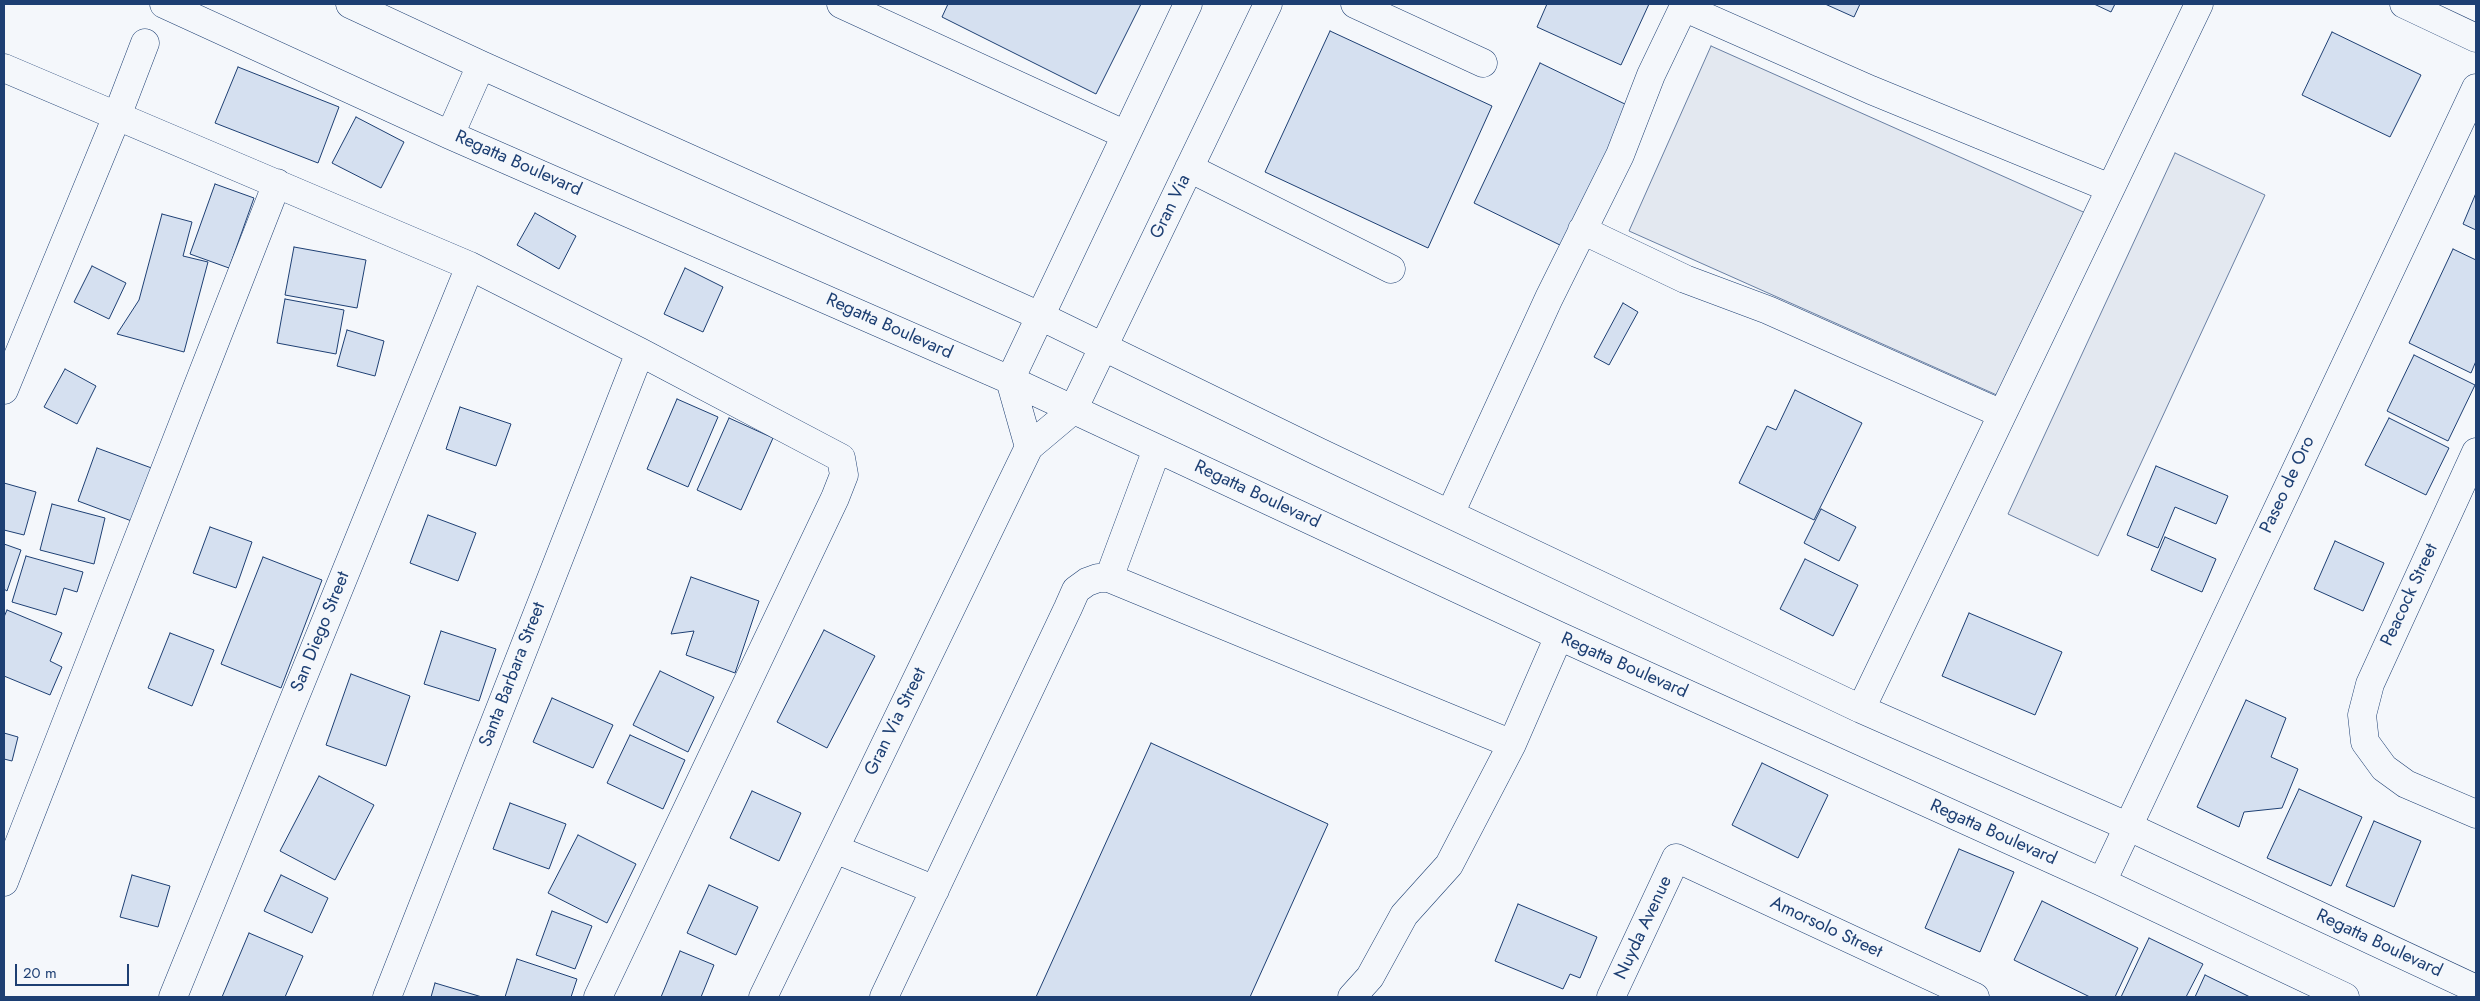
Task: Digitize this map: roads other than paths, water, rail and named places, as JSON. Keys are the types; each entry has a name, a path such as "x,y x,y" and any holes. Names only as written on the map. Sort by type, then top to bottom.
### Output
{"street":[{"name":"Regatta Boulevard","path":"164,4 450,135 1010,380 1559,636 2102,882 2345,997"},
{"name":"Regatta Boulevard","path":"350,4 481,65 1040,316 1450,514 1861,709 2127,826 2476,989"},
{"path":"841,4 1126,135"},
{"path":"1029,447 1010,380 1188,4"},
{"name":"Gran Via","path":"1073,410 1268,4"},
{"path":"1355,4 1484,63"},
{"path":"1861,709 2199,4"},
{"path":"2404,4 2476,38"},
{"path":"1450,514 1582,230 1620,155 1651,75 1684,5 1880,93 2110,188"},
{"path":"4,390 117,116 145,43"},
{"path":"450,135 481,65"},
{"path":"4,68 470,266 640,352 841,458 844,475 835,498 598,997"},
{"name":"Paseo de Oro","path":"2102,882 2476,88"},
{"path":"1189,168 1391,269"},
{"path":"4,882 277,183"},
{"path":"1582,230 1685,279 1768,310 2002,414"},
{"name":"San Diego Street","path":"173,997 470,266"},
{"name":"Santa Barbara Street","path":"387,997 640,352"},
{"name":"Gran Via Street","path":"763,997 1029,447 1073,410"},
{"path":"1108,578 1157,449"},
{"name":"Peacock Street","path":"2476,452 2370,684 2362,715 2366,742 2384,768 2406,784 2476,814"},
{"path":"884,997 1076,590 1092,580 1108,578 1512,744"},
{"path":"1352,997 1370,977 1404,915 1449,865 1512,744 1559,636"},
{"path":"835,849 935,890"},
{"name":"Nuyda Avenue","path":"1611,997 1676,858"},
{"name":"Amorsolo Street","path":"1676,858 1975,997"}]}
